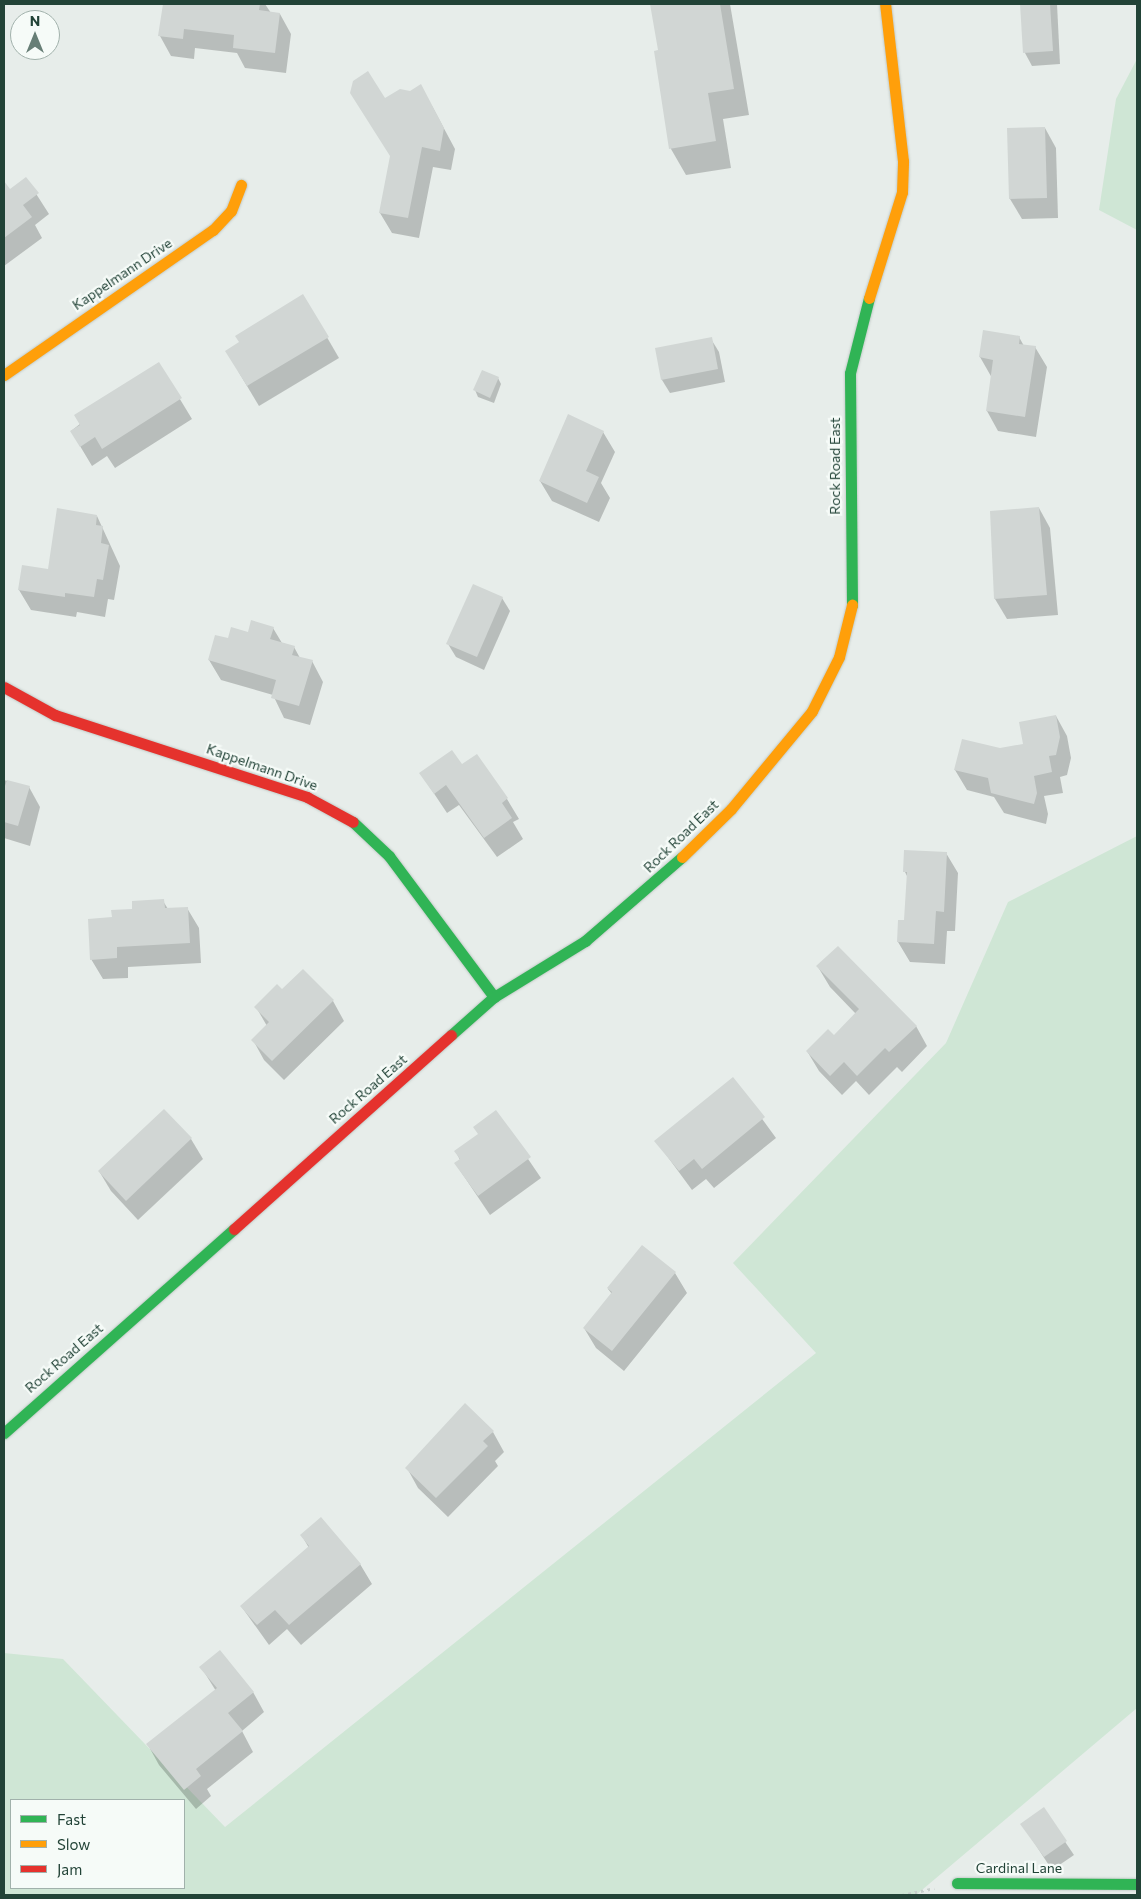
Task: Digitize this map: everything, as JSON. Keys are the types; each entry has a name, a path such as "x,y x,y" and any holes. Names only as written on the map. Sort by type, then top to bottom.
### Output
{"street":[{"name":"Rock Road East","path":"4,1433 494,997 585,941 652,886 724,815 781,751 812,711 839,657 852,606 850,373 864,313 902,192 903,162 885,4"},
{"name":"Kappelmann Drive","path":"4,375 213,230 231,211 241,184"},
{"name":"Kappelmann Drive","path":"4,687 55,715 308,797 340,813 364,830 389,856 494,997"},
{"name":"Cardinal Lane","path":"957,1883 1137,1884"}],"path":[{"name":"Cardinal Lane","path":"902,1895 957,1883"}],"green space":[{"path":"1137,59 1137,230 1099,210 1116,99"},
{"path":"1137,836 1137,1708 916,1895 4,1895 4,1653 63,1659 225,1827 816,1353 733,1263 946,1043 1008,902"}],"building":[{"path":"163,4 260,4 259,10 280,13 275,53 233,48 234,35 184,29 183,39 158,36"},
{"path":"650,4 720,4 734,89 708,93 716,141 669,149 654,51 658,50"},
{"path":"1020,4 1050,4 1053,51 1023,53"},
{"path":"368,71 385,98 400,89 410,91 421,84 444,128 440,151 422,147 408,218 379,213 390,156 350,93 353,81"},
{"path":"1045,127 1047,198 1009,199 1007,128"},
{"path":"26,177 39,193 23,205 32,217 4,238 4,181 10,189"},
{"path":"303,294 329,337 247,386 225,351 239,342 235,336"},
{"path":"983,330 1020,336 1019,344 1036,346 1025,417 986,411 993,360 979,357"},
{"path":"712,337 718,369 661,380 655,348"},
{"path":"159,362 182,398 102,449 95,437 80,447 70,431 80,425 74,415"},
{"path":"482,370 499,377 490,398 473,390"},
{"path":"568,414 604,431 586,471 599,477 587,503 539,481"},
{"path":"1039,507 1047,595 994,599 990,511"},
{"path":"57,508 97,515 96,525 103,526 101,543 109,545 103,580 97,579 94,597 65,593 65,597 18,590 22,565 48,569"},
{"path":"473,584 503,597 477,657 446,644"},
{"path":"251,620 274,627 270,639 295,646 292,655 313,660 299,706 271,698 276,680 208,660 215,635 228,638 231,627 248,632"},
{"path":"1056,715 1060,737 1056,755 1049,756 1052,772 1034,776 1037,793 1034,804 991,793 988,778 954,770 962,739 1000,748 1023,744 1019,722"},
{"path":"452,750 462,764 477,754 508,798 502,803 512,818 484,838 446,785 434,794 419,773"},
{"path":"7,780 30,786 18,826 4,822 4,789"},
{"path":"904,850 947,852 944,912 936,911 934,944 897,942 898,920 904,920 907,872 903,872"},
{"path":"164,899 165,908 188,907 190,943 117,947 117,958 90,960 88,919 112,917 111,910 132,909 132,901"},
{"path":"838,946 917,1026 889,1052 885,1048 857,1076 844,1062 830,1076 806,1051 828,1029 834,1035 859,1009 816,966"},
{"path":"303,969 334,1000 272,1061 251,1040 269,1022 254,1007 277,984 282,989"},
{"path":"733,1077 765,1117 702,1169 694,1159 679,1171 654,1141"},
{"path":"164,1109 192,1138 126,1201 98,1171"},
{"path":"496,1110 531,1157 478,1196 454,1163 460,1159 454,1151 478,1134 473,1127"},
{"path":"642,1245 676,1272 612,1351 583,1328 612,1292 607,1288"},
{"path":"465,1403 494,1431 483,1441 488,1446 436,1498 405,1468"},
{"path":"321,1517 361,1564 289,1625 275,1610 257,1625 240,1606 309,1546 300,1535"},
{"path":"220,1650 254,1692 228,1713 243,1731 196,1769 201,1776 184,1790 146,1744 217,1688 199,1667"},
{"path":"1044,1807 1067,1841 1044,1857 1020,1824"}],"traffic: fast":[{"path":"852,605 850,373 869,298"},
{"path":"353,822 389,856 494,997"},
{"path":"451,1035 494,997 585,941 682,857"},
{"path":"4,1433 234,1229"},
{"path":"957,1883 1137,1884"}],"traffic: slow":[{"path":"869,298 902,192 903,161 885,4"},
{"path":"4,375 213,230 231,211 241,185"},
{"path":"682,857 731,809 812,711 839,657 852,605"}],"traffic: jam":[{"path":"4,687 55,715 307,797 353,822"},
{"path":"234,1229 451,1035"}]}
